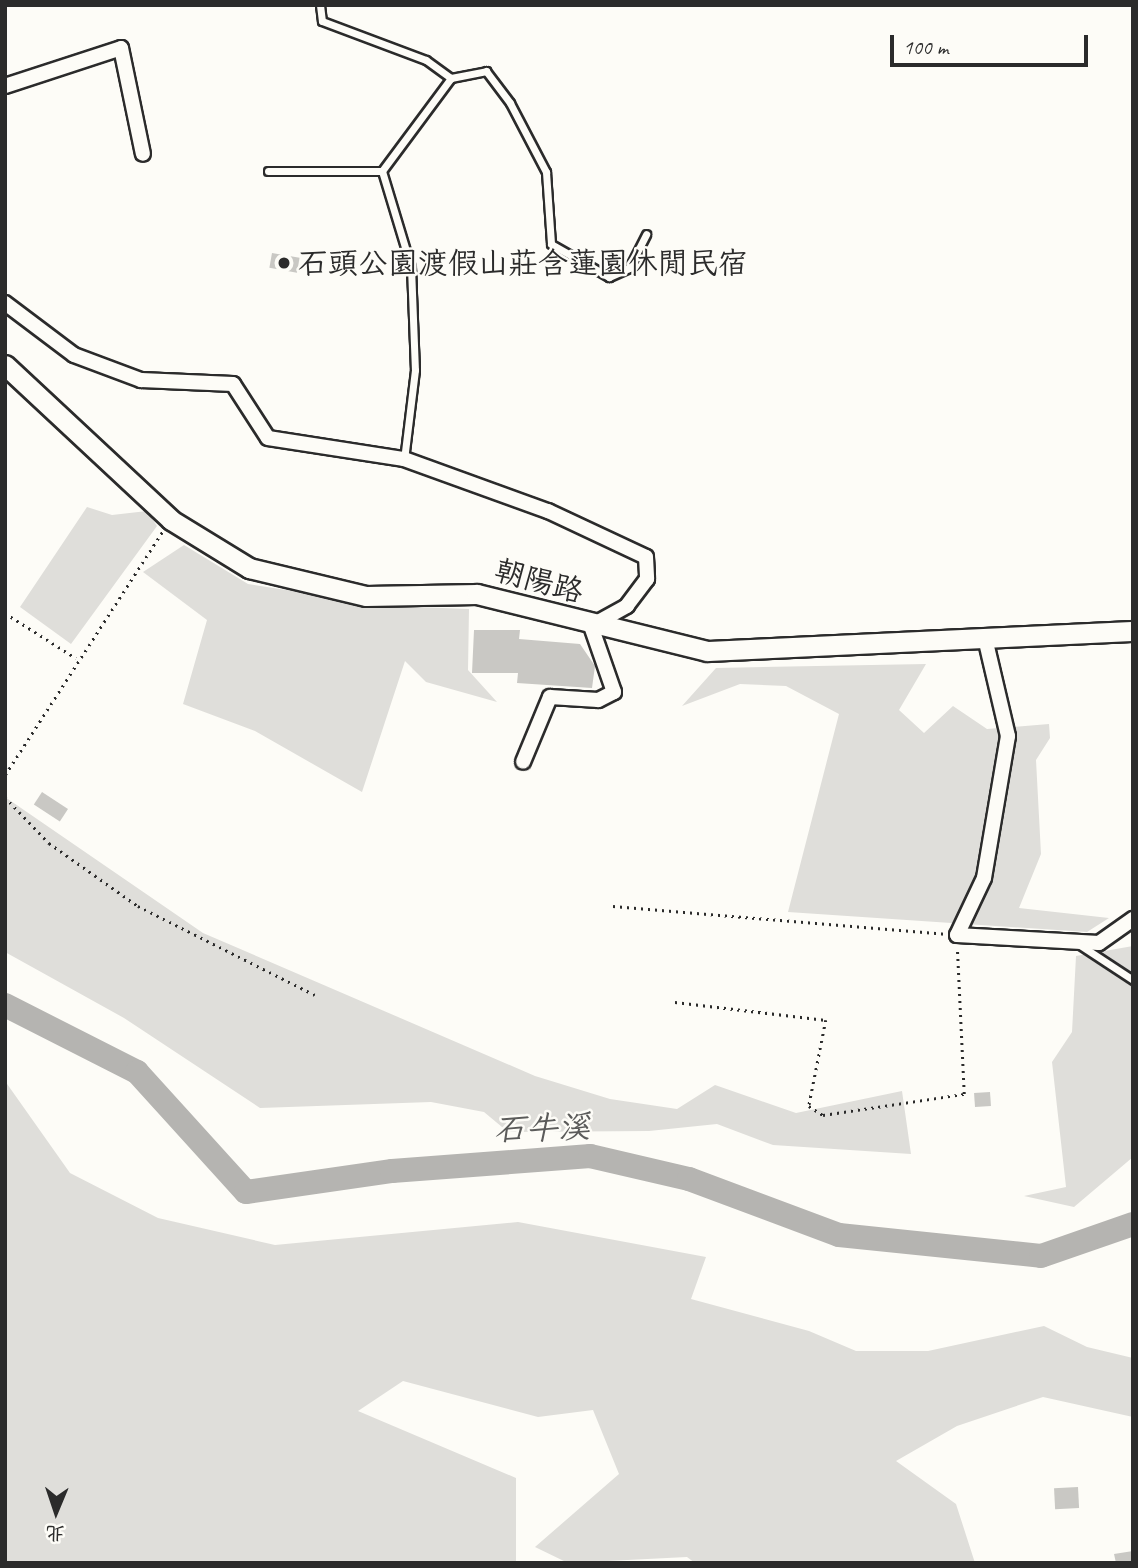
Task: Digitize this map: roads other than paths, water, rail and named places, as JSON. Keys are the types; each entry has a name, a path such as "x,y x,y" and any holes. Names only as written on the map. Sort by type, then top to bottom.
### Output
{"main road":[{"name":"朝陽路","path":"5,365 171,520 249,568 366,596 477,594 591,626 707,651 1133,631"}],"street":[{"path":"5,86 121,48 143,153"},
{"path":"5,303 74,355 141,380 233,384 268,438 404,459 548,511 646,557 648,579 634,597 591,626 614,692 598,700 550,697 523,762"},
{"path":"985,638 1009,736 984,878 957,935 1099,943 1133,919"}],"lane":[{"path":"320,5 322,21 426,60 451,78"},
{"path":"382,171 451,78 486,71 510,103 546,172 551,244 609,277 629,268 646,234"},
{"path":"268,171 382,171"},
{"path":"382,171 411,267 415,370 404,459"},
{"path":"1080,944 1133,980"}],"waterway":[{"name":"石牛溪","path":"5,1005 137,1072 246,1192 392,1171 590,1156 689,1179 839,1235 1041,1256 1133,1224"}],"place":[{"name":"石頭公園渡假山莊含蓮園休閒民宿","path":"284,263"}]}
